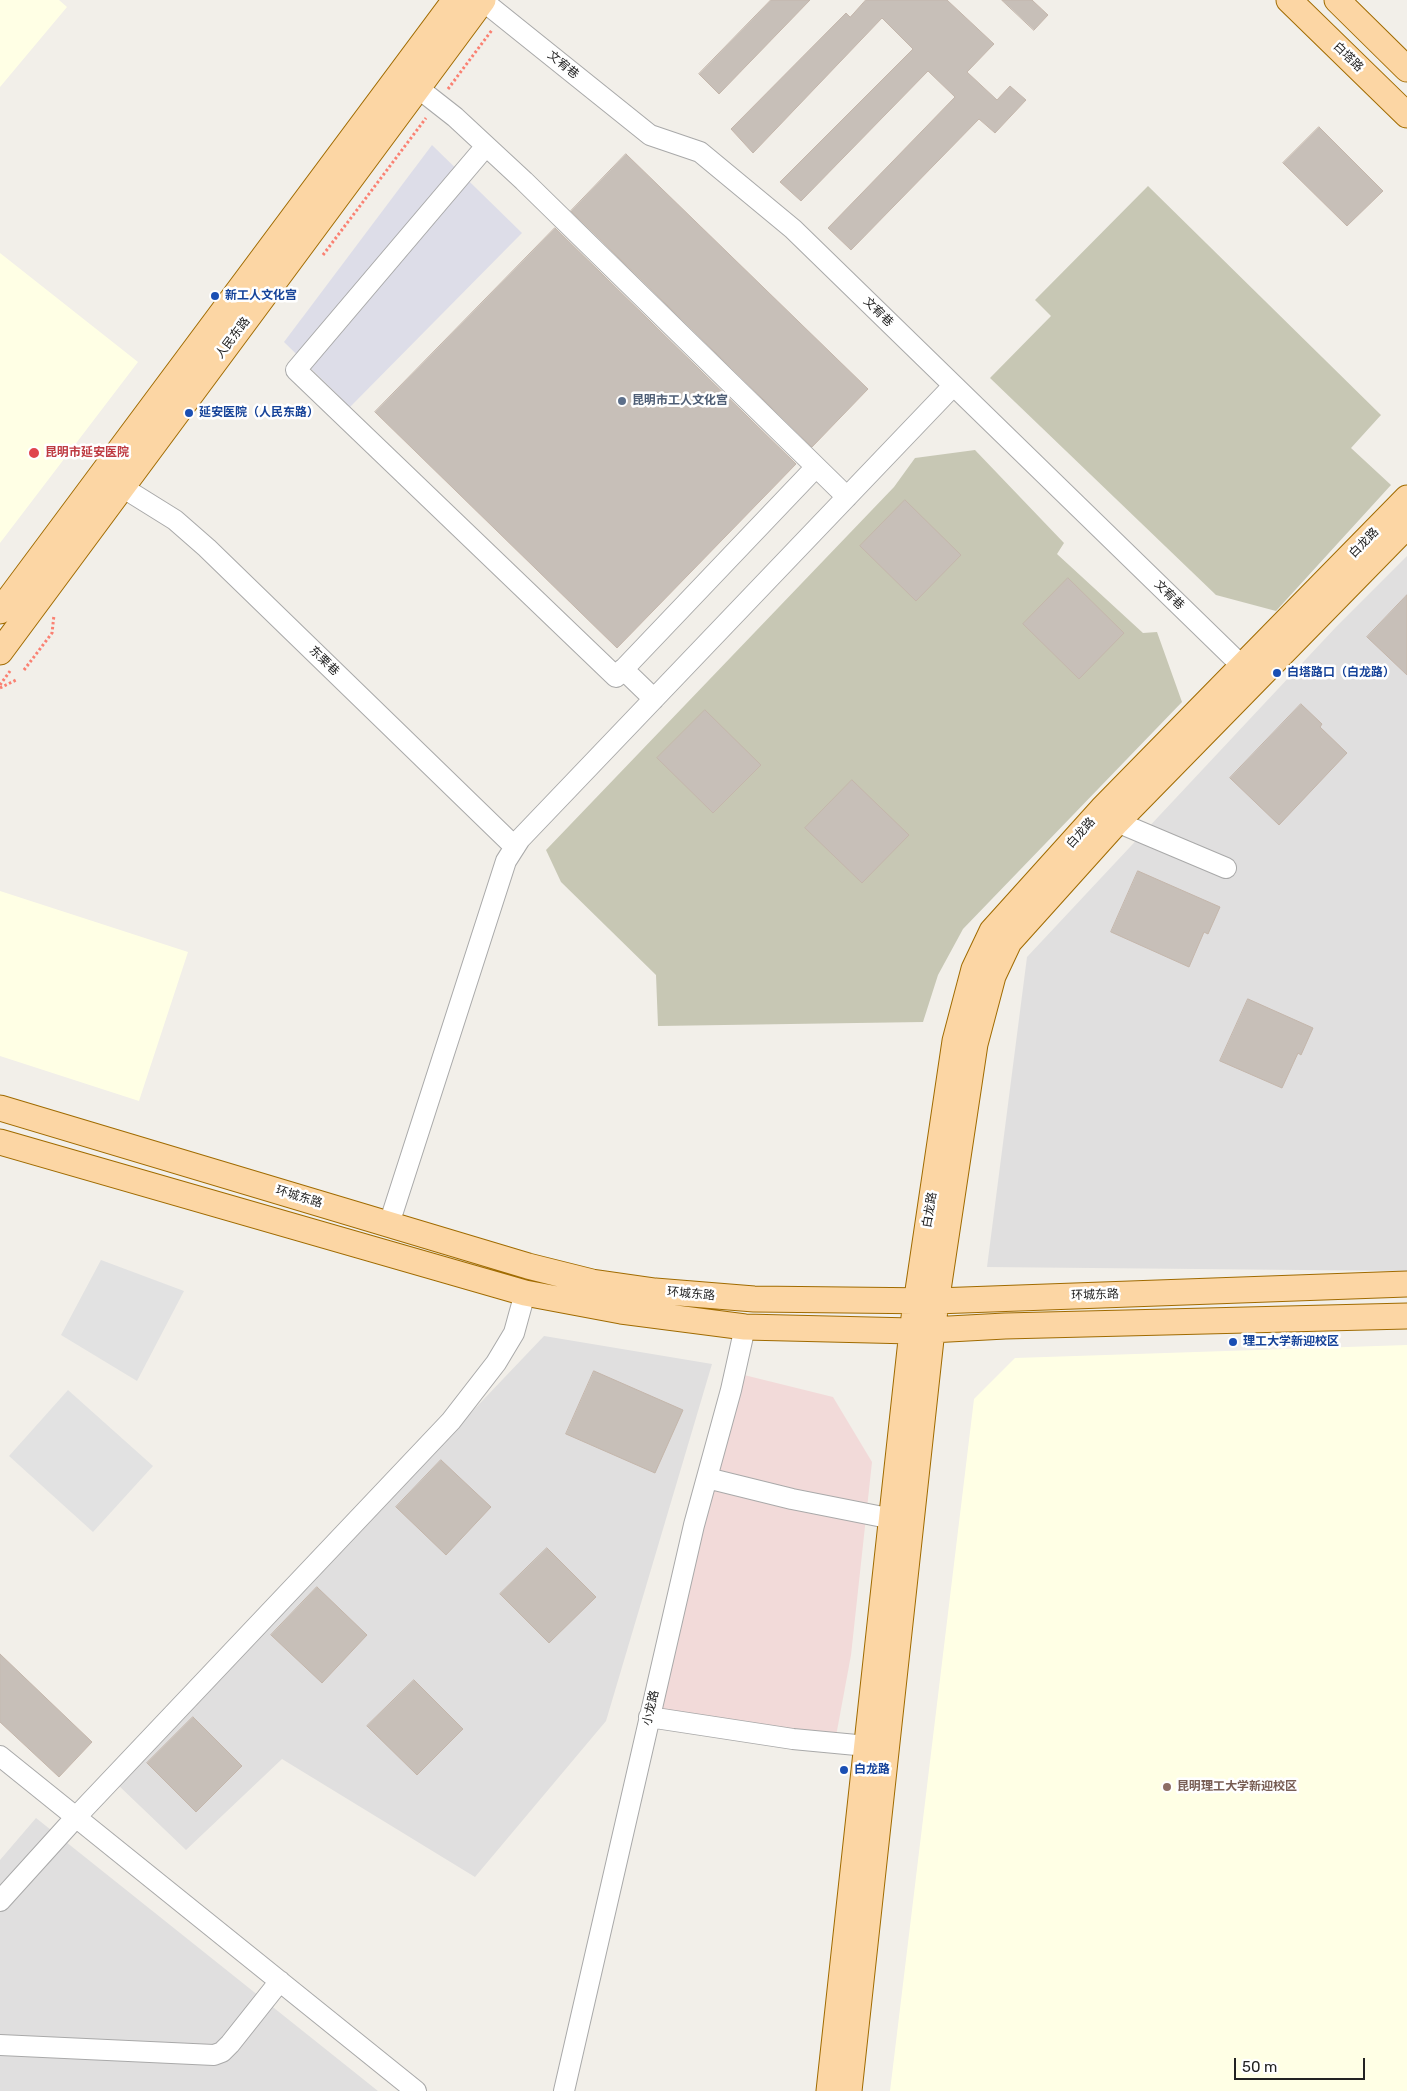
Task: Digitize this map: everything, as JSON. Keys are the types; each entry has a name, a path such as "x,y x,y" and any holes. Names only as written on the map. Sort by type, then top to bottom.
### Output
{"main road":[{"name":"人民东路","path":"0,611 454,0"},
{"name":"人民东路","path":"0,652 483,0"},
{"name":"白塔路","path":"1289,0 1407,115"},
{"path":"1336,0 1407,69"},
{"name":"白龙路","path":"829,2091 893,1519 926,1301 955,1040 974,969 992,931 1102,809 1407,498"},
{"name":"白龙路","path":"926,1301 975,1044 993,976 1009,942 1116,822 1407,526"},
{"name":"环城东路","path":"0,1108 528,1266 592,1282 637,1289 754,1299 926,1301 1407,1284"},
{"name":"环城东路","path":"0,1142 525,1293 621,1311 745,1327 922,1330 1004,1326 1407,1316"},
{"name":"白龙路","path":"849,2091 922,1330"}],"street":[{"name":"文宥巷","path":"483,0 650,135 700,152 714,161 793,229 1242,666"},
{"path":"418,88 455,117 486,146 847,497"},
{"path":"486,146 296,370 616,677 816,466"},
{"path":"389,1224 506,861 515,847 953,386"},
{"name":"东栗巷","path":"122,487 175,520 208,548 515,847"},
{"path":"623,669 654,699"},
{"path":"1116,822 1226,868"},
{"path":"0,1901 76,1816 451,1421 496,1363 514,1333 525,1293"},
{"name":"小龙路","path":"564,2091 649,1717 745,1327"},
{"path":"707,1478 792,1499 893,1519"},
{"path":"649,1717 793,1739 867,1746"},
{"path":"0,1756 416,2091"},
{"path":"0,2045 214,2055 222,2052 230,2044 280,1981"}],"path":[{"path":"24,670 52,634 54,612"},
{"path":"0,688 16,680"}],"shaded area":[{"path":"0,0 59,0 67,7 0,87"},
{"path":"432,145 522,233 350,407 284,342"},
{"path":"1148,186 1381,415 1351,448 1391,485 1276,611 1216,595 990,378 1051,316 1035,300"},
{"name":"昆明市延安医院","path":"0,253 138,362 0,543"},
{"path":"975,450 1064,543 1057,554 1143,633 1157,632 1182,702 963,929 938,975 923,1022 658,1026 656,975 561,882 546,850 894,487 915,458"},
{"path":"1407,556 1407,1271 987,1267 1027,957 1336,627"},
{"path":"0,891 188,952 139,1101 0,1056"},
{"path":"101,1260 184,1291 137,1381 61,1335"},
{"path":"544,1336 712,1364 606,1721 475,1877 282,1759 186,1850 117,1784"},
{"name":"昆明理工大学新迎校区","path":"1407,1345 1407,2091 890,2091 974,1399 1015,1358"},
{"path":"740,1374 833,1397 872,1462 851,1655 834,1747 653,1721"},
{"path":"68,1390 153,1466 93,1532 9,1456"},
{"path":"36,1818 378,2091 0,2091 0,1860"}],"building":[{"path":"771,0 810,0 719,94 699,74"},
{"path":"866,0 947,0 994,44 967,72 997,100 1010,86 1026,100 995,133 979,119 851,250 828,228 955,97 928,71 801,201 780,182 913,49 882,18 753,153 731,129 846,13 850,17"},
{"path":"1002,0 1032,0 1048,15 1034,30"},
{"path":"1319,127 1383,191 1347,226 1283,163"},
{"path":"626,154 868,389 812,447 571,211"},
{"name":"昆明市工人文化宫","path":"555,228 796,464 617,648 375,412"},
{"path":"905,500 961,555 916,601 860,546"},
{"path":"1068,578 1124,633 1079,679 1023,624"},
{"path":"1407,595 1407,675 1367,637"},
{"path":"1301,704 1322,724 1320,727 1347,753 1279,825 1230,778"},
{"path":"705,710 761,765 713,813 657,758"},
{"path":"852,780 909,835 862,883 805,828"},
{"path":"1138,871 1220,907 1208,934 1204,932 1189,967 1111,932"},
{"path":"1248,999 1313,1028 1301,1055 1298,1053 1282,1088 1220,1061"},
{"path":"594,1371 683,1410 655,1473 566,1434"},
{"path":"441,1460 491,1507 446,1555 396,1507"},
{"path":"547,1548 596,1597 549,1643 500,1594"},
{"path":"317,1587 367,1635 322,1683 271,1635"},
{"path":"0,1654 92,1742 59,1777 0,1722"},
{"path":"414,1680 463,1729 417,1775 367,1726"},
{"path":"193,1717 242,1766 196,1812 147,1763"}],"place":[{"name":"新工人文化宫","path":"215,296"},
{"name":"昆明市工人文化宫","path":"622,401"},
{"name":"延安医院（人民东路）","path":"189,413"},
{"name":"昆明市延安医院","path":"34,453"},
{"name":"白塔路口（白龙路）","path":"1277,673"},
{"name":"理工大学新迎校区","path":"1233,1342"},
{"name":"白龙路","path":"844,1770"},
{"name":"昆明理工大学新迎校区","path":"1167,1787"}]}
